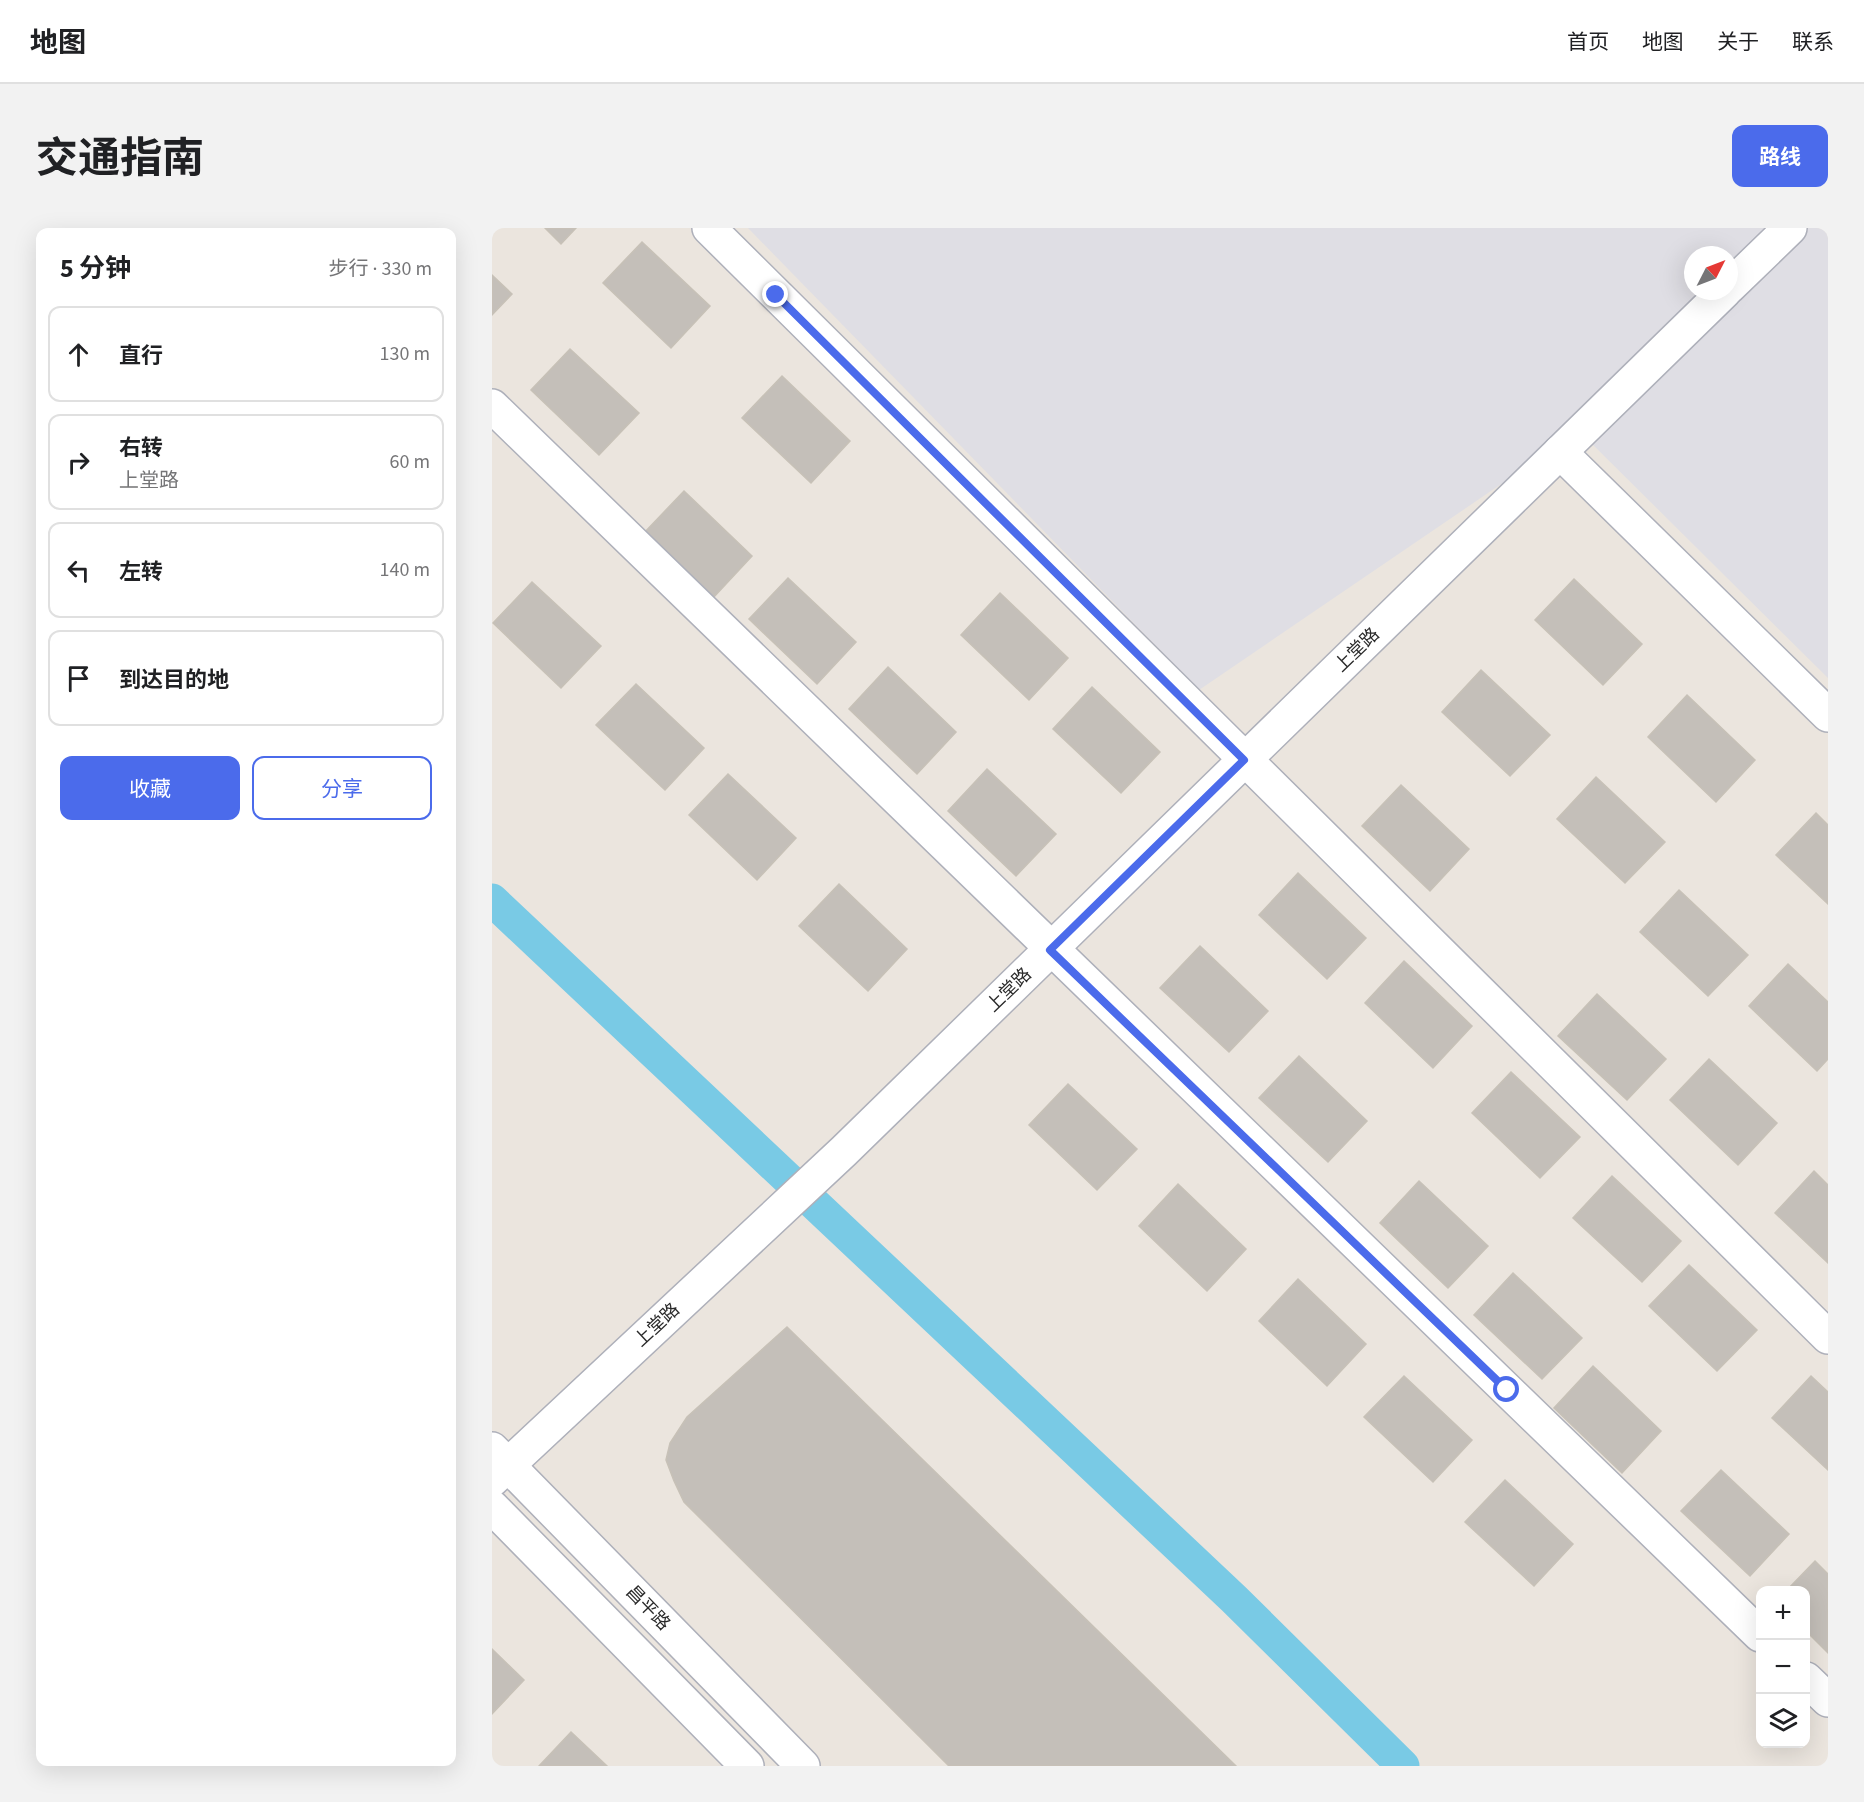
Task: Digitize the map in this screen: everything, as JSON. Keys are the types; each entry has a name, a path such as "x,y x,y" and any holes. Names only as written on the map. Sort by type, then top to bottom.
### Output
{"street":[{"path":"709,228 1828,1337"},
{"path":"1738,278 1790,228"},
{"name":"上堂路","path":"497,1464 751,1238 844,1151 1716,300"},
{"path":"492,406 1050,950 1756,1630"},
{"path":"1560,452 1828,715"},
{"name":"昌平路","path":"497,1464 803,1766"},
{"path":"492,1507 747,1766"},
{"path":"1810,1683 1828,1700"}],"shaded area":[{"path":"748,228 1828,228 1828,678 1579,431 1199,690"}],"building":[{"path":"545,228 576,228 561,244"},
{"path":"642,242 710,306 671,348 603,283"},
{"path":"492,275 512,294 492,315"},
{"path":"570,349 639,413 599,455 531,390"},
{"path":"782,376 850,441 811,483 742,418"},
{"path":"684,491 752,556 713,598 644,533"},
{"path":"788,578 856,642 817,684 749,619"},
{"path":"1574,579 1642,644 1603,685 1535,620"},
{"path":"532,582 601,646 561,688 493,623"},
{"path":"1000,593 1068,658 1029,700 961,635"},
{"path":"888,667 956,732 917,774 849,709"},
{"path":"1481,670 1550,735 1510,776 1442,712"},
{"path":"636,684 704,748 665,790 596,725"},
{"path":"1092,687 1160,752 1121,793 1053,729"},
{"path":"1687,695 1755,760 1716,802 1648,737"},
{"path":"987,769 1056,834 1016,876 948,811"},
{"path":"728,774 796,838 757,880 689,815"},
{"path":"1596,777 1665,842 1625,883 1557,819"},
{"path":"1401,785 1469,849 1430,891 1362,826"},
{"path":"1816,813 1828,825 1828,904 1776,855"},
{"path":"1298,873 1366,938 1327,979 1259,915"},
{"path":"839,884 907,949 868,991 799,926"},
{"path":"1679,890 1748,955 1708,996 1640,932"},
{"path":"1200,946 1268,1011 1229,1052 1160,988"},
{"path":"1404,961 1472,1026 1433,1068 1365,1003"},
{"path":"1788,964 1828,1002 1828,1059 1817,1071 1749,1006"},
{"path":"1597,994 1666,1059 1627,1100 1558,1036"},
{"path":"1299,1056 1367,1121 1328,1162 1259,1098"},
{"path":"1709,1059 1777,1123 1738,1165 1670,1100"},
{"path":"1511,1072 1580,1137 1540,1178 1472,1113"},
{"path":"1068,1084 1137,1149 1097,1190 1029,1125"},
{"path":"1814,1171 1828,1185 1828,1263 1775,1213"},
{"path":"1612,1176 1681,1241 1642,1282 1573,1218"},
{"path":"1419,1181 1488,1246 1448,1288 1380,1223"},
{"path":"1178,1184 1246,1249 1207,1291 1139,1226"},
{"path":"1689,1265 1757,1330 1717,1371 1649,1306"},
{"path":"1513,1273 1582,1338 1542,1379 1474,1315"},
{"path":"1298,1279 1366,1344 1327,1386 1259,1321"},
{"path":"787,1327 1236,1766 949,1766 684,1502 666,1460 670,1443 687,1417"},
{"path":"1593,1366 1661,1431 1622,1473 1554,1408"},
{"path":"1404,1376 1472,1440 1433,1482 1364,1417"},
{"path":"1811,1376 1828,1392 1828,1470 1772,1418"},
{"path":"1721,1470 1789,1534 1750,1576 1681,1511"},
{"path":"1505,1480 1573,1544 1534,1586 1465,1522"},
{"path":"1815,1561 1828,1574 1828,1653 1810,1635 1810,1586 1791,1586"},
{"path":"492,1649 524,1680 492,1714"},
{"path":"571,1732 607,1766 539,1766"}],"waterway":[{"path":"492,900 1234,1599 1403,1766"}],"route":[{"path":"776,295 1244,760 1050,950 1507,1390"}]}
